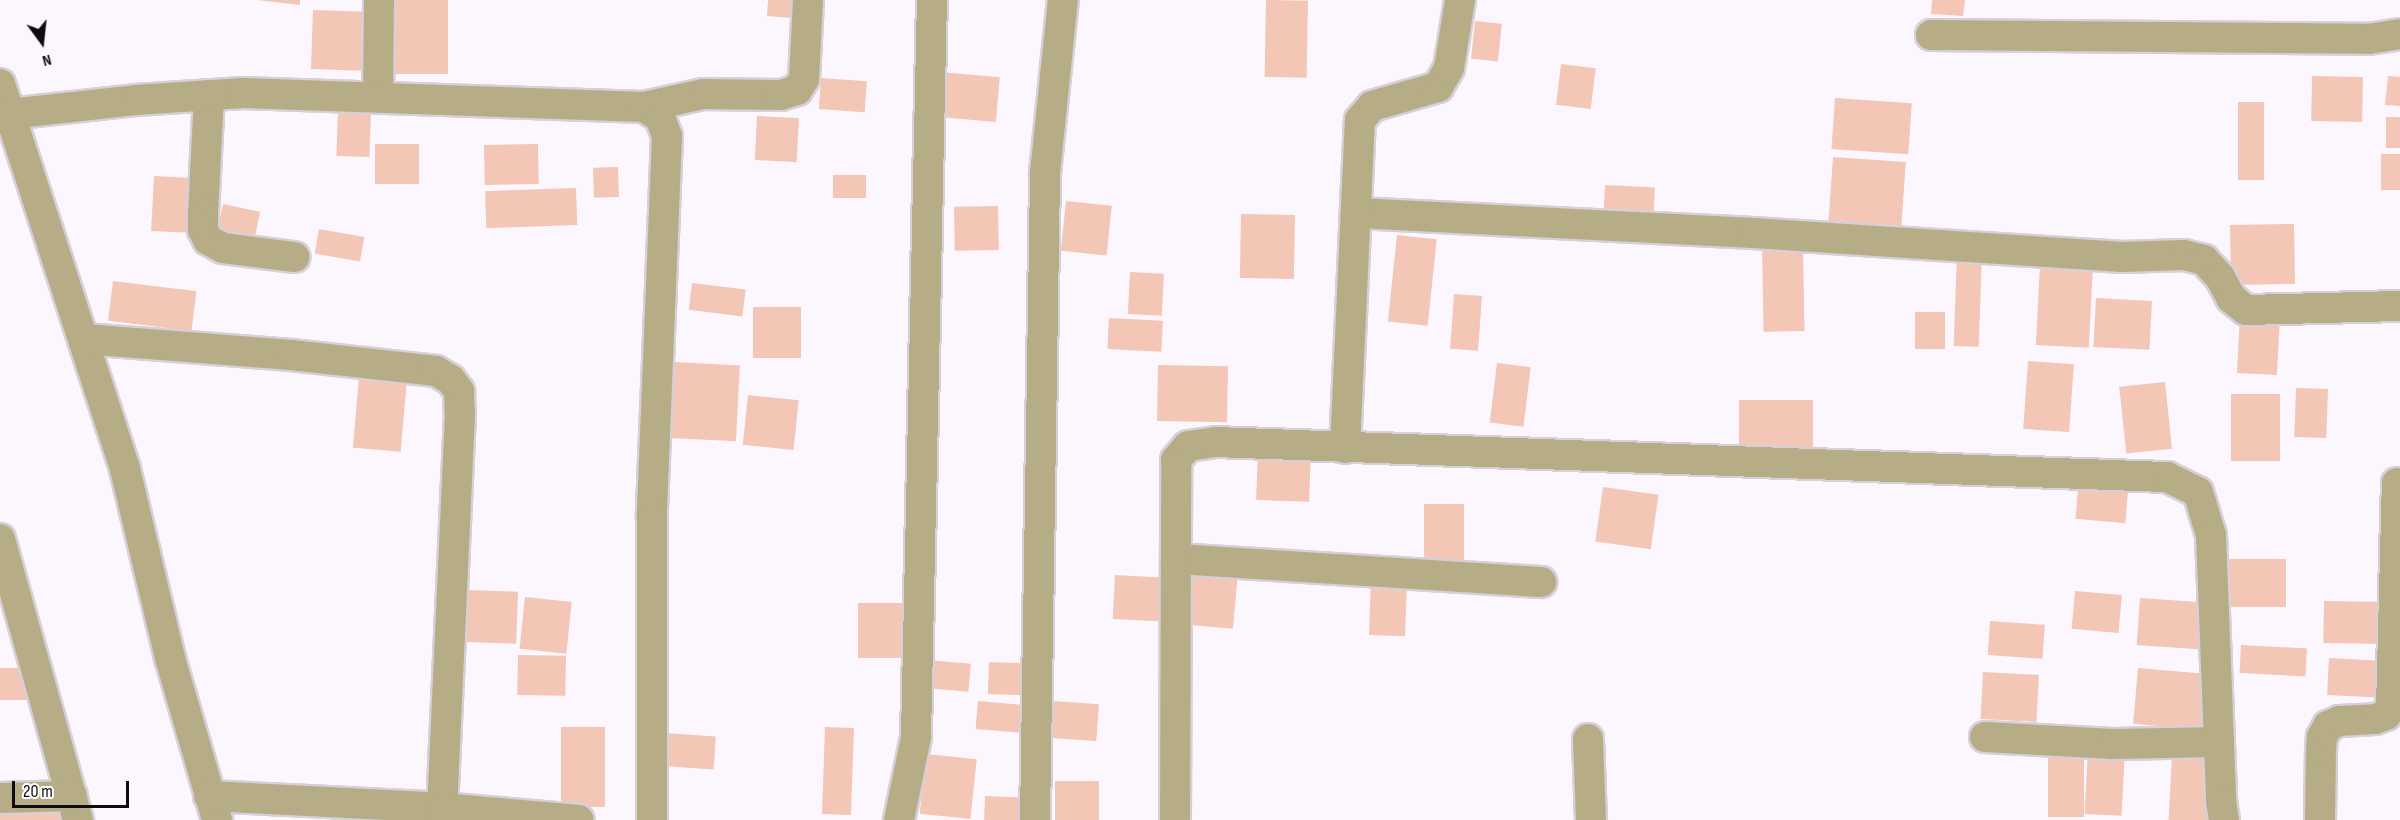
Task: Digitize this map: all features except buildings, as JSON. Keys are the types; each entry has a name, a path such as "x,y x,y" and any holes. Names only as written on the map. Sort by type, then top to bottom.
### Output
{"street":[{"path":"378,97 379,0"},
{"path":"5,114 243,93 644,107 703,94 781,95 797,90 804,79 808,0"},
{"path":"899,820 916,737 932,0"},
{"path":"1035,820 1045,173 1064,0"},
{"path":"1345,448 1360,120 1372,106 1438,87 1449,68 1460,0"},
{"path":"1931,35 2368,39 2400,34"},
{"path":"0,84 5,114 84,339 125,470 170,658 213,808 442,808 578,820"},
{"path":"209,95 202,213 203,230 208,240 223,248 294,256"},
{"path":"644,107 660,117 667,136 652,517 652,820"},
{"path":"1357,213 1753,233 2123,257 2184,255 2204,260 2220,277 2231,298 2246,310 2400,306"},
{"path":"84,339 291,355 414,368 436,371 451,380 459,391 460,414 442,808"},
{"path":"1174,820 1176,460 1188,446 1215,442 2167,477 2198,492 2211,535 2224,820"},
{"path":"2320,820 2322,736 2328,726 2339,721 2375,719 2386,715 2391,708 2397,483"},
{"path":"0,539 75,808 0,798"},
{"path":"1176,559 1540,582"},
{"path":"1985,737 2113,744 2219,742"},
{"path":"1587,739 1592,820"}]}
